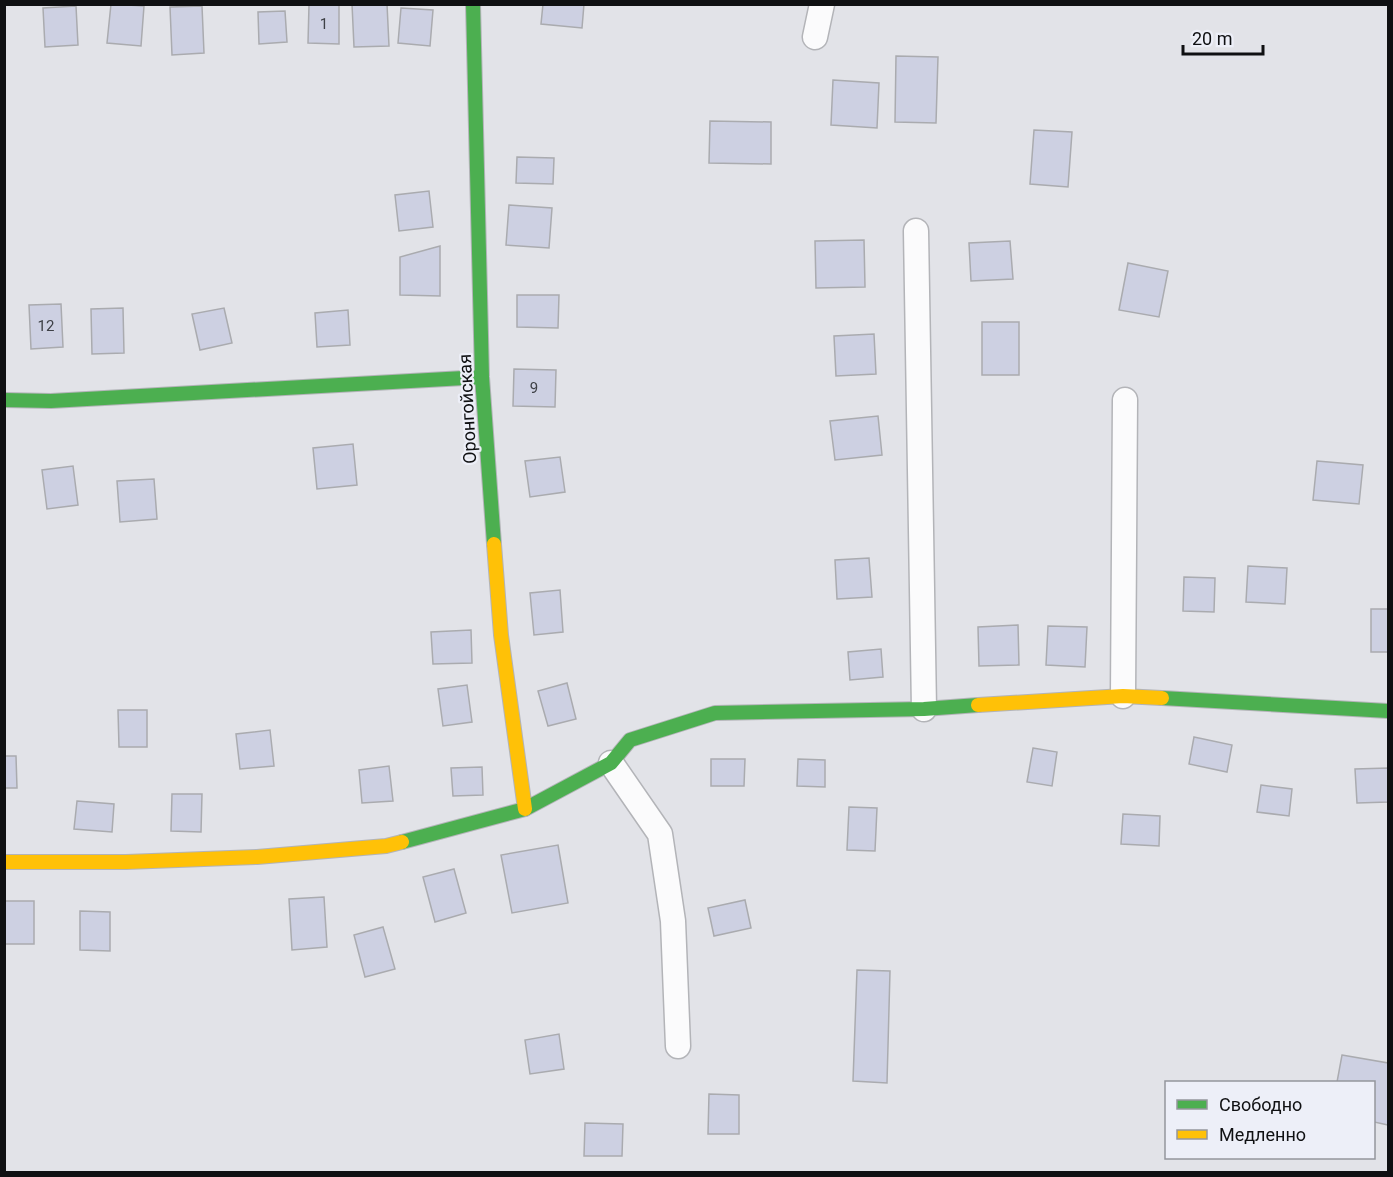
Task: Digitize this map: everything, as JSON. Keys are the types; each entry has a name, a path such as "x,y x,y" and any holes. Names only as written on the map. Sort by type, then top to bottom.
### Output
{"street":[{"name":"Оронгойская","path":"473,4 482,377 501,635 525,809"},
{"path":"815,37 822,4"},
{"path":"916,231 924,709"},
{"path":"4,400 51,401 482,377"},
{"path":"1124,696 1125,400"},
{"path":"4,862 126,862 257,857 386,846 525,809 611,763 630,740 715,713 924,709 1124,696 1389,711"},
{"path":"611,763 660,834 673,921 678,1046"}],"building":[{"path":"111,4 144,6 141,46 107,43"},
{"path":"352,4 387,4 389,46 354,47"},
{"path":"543,4 584,4 582,28 541,24"},
{"path":"309,5 339,5 339,44 308,43"},
{"path":"76,6 78,45 45,47 43,8"},
{"path":"202,6 204,53 172,55 170,7"},
{"path":"401,8 433,10 430,46 398,43"},
{"path":"285,11 287,42 259,44 258,12"},
{"path":"896,56 938,57 936,123 895,122"},
{"path":"833,80 879,83 877,128 831,125"},
{"path":"710,121 771,122 771,164 709,163"},
{"path":"1034,130 1072,132 1068,187 1030,184"},
{"path":"517,157 554,158 553,184 516,183"},
{"path":"429,191 433,227 399,231 395,195"},
{"path":"509,205 552,208 549,248 506,245"},
{"path":"864,240 865,287 816,288 815,241"},
{"path":"1010,241 1013,279 971,281 969,243"},
{"path":"440,246 440,296 400,295 400,257"},
{"path":"1128,263 1168,271 1159,317 1119,310"},
{"path":"517,295 559,295 558,328 517,327"},
{"path":"61,304 63,347 31,349 29,305"},
{"path":"123,308 124,353 92,354 91,309"},
{"path":"224,308 232,343 200,350 192,314"},
{"path":"348,310 350,345 317,347 315,313"},
{"path":"982,322 1019,322 1019,375 982,375"},
{"path":"874,334 876,374 836,376 834,336"},
{"path":"514,369 556,370 555,407 513,406"},
{"path":"878,416 882,455 835,460 830,421"},
{"path":"353,444 357,485 317,489 313,448"},
{"path":"560,457 565,492 530,497 525,461"},
{"path":"1317,461 1363,465 1359,504 1313,500"},
{"path":"73,466 78,505 47,509 42,470"},
{"path":"154,479 157,519 120,522 117,481"},
{"path":"869,558 872,597 837,599 835,560"},
{"path":"1248,566 1287,568 1285,604 1246,602"},
{"path":"1184,577 1215,578 1214,612 1183,611"},
{"path":"560,590 563,632 534,635 530,593"},
{"path":"1371,609 1388,609 1388,652 1371,652"},
{"path":"1018,625 1019,665 979,666 978,627"},
{"path":"1048,626 1087,627 1085,667 1046,665"},
{"path":"471,630 472,663 433,664 431,632"},
{"path":"881,649 883,677 850,680 848,652"},
{"path":"567,683 576,719 548,726 538,691"},
{"path":"467,685 472,722 443,726 438,689"},
{"path":"118,710 147,710 147,747 119,747"},
{"path":"270,730 274,766 240,769 236,734"},
{"path":"1194,737 1232,745 1227,772 1189,764"},
{"path":"1033,748 1057,752 1052,786 1027,782"},
{"path":"4,756 16,756 17,788 4,788"},
{"path":"711,759 745,759 744,786 711,786"},
{"path":"798,759 825,760 825,787 797,786"},
{"path":"389,766 393,801 362,803 359,770"},
{"path":"482,767 483,795 453,796 451,768"},
{"path":"1388,768 1388,802 1357,803 1355,769"},
{"path":"1261,785 1292,789 1289,816 1257,812"},
{"path":"172,794 202,794 201,832 171,831"},
{"path":"77,801 114,804 112,832 74,829"},
{"path":"849,807 877,808 875,851 847,850"},
{"path":"1123,814 1160,816 1159,846 1121,844"},
{"path":"558,845 568,903 512,913 501,855"},
{"path":"454,869 466,913 435,922 423,877"},
{"path":"324,897 327,947 292,950 289,899"},
{"path":"745,900 751,928 714,936 708,908"},
{"path":"4,901 34,901 34,944 4,944"},
{"path":"80,911 110,912 110,951 80,950"},
{"path":"383,927 395,969 365,977 354,935"},
{"path":"857,970 890,971 887,1083 853,1081"},
{"path":"559,1034 564,1069 530,1074 525,1040"},
{"path":"1342,1055 1388,1063 1388,1125 1375,1122 1375,1081 1337,1081"},
{"path":"709,1094 739,1095 739,1134 708,1134"},
{"path":"585,1123 623,1124 622,1156 584,1156"}],"traffic: fast":[{"path":"473,4 482,377 494,544"},
{"path":"4,400 51,401 482,377"},
{"path":"1162,698 1388,711"},
{"path":"402,842 525,809 611,763 630,740 715,713 924,709 978,705"}],"traffic: slow":[{"path":"494,544 501,635 525,809"},
{"path":"978,705 1123,696 1162,698"},
{"path":"4,862 126,862 257,857 386,846 402,842"}]}
